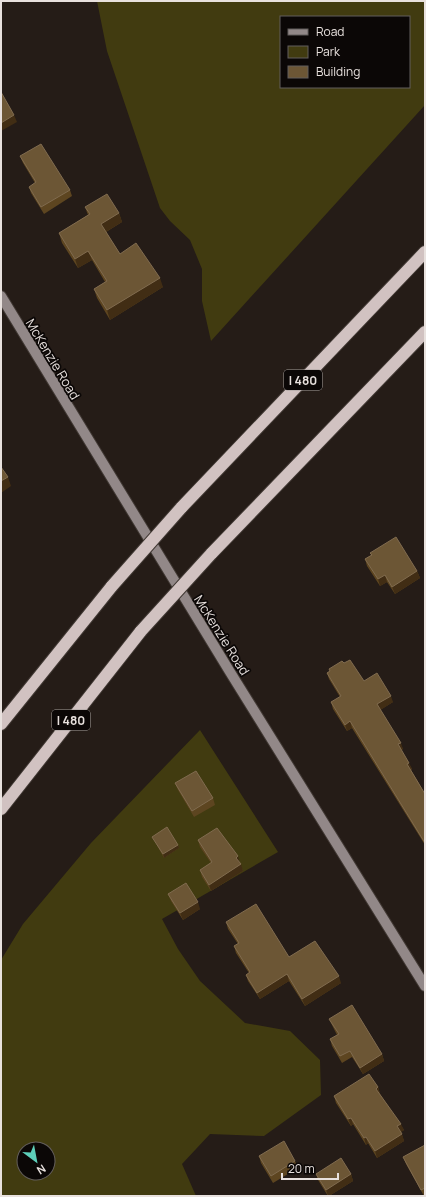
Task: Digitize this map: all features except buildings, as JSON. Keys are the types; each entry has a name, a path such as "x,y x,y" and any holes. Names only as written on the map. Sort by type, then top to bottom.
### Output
{"highway":[{"name":"I 480","path":"1,724 112,586 181,508 425,252"},
{"name":"I 480","path":"1,809 141,632 210,554 425,332"}],"street":[{"name":"McKenzie Road","path":"1,296 230,672 425,986"}],"green space":[{"path":"97,1 425,1 425,105 211,341 202,301 202,269 190,240 170,221 160,208 107,51"},
{"path":"200,730 278,852 162,919 178,949 200,981 245,1023 290,1031 320,1060 321,1095 264,1136 210,1134 182,1164 196,1196 1,1196 1,960 23,924 91,843"}]}
